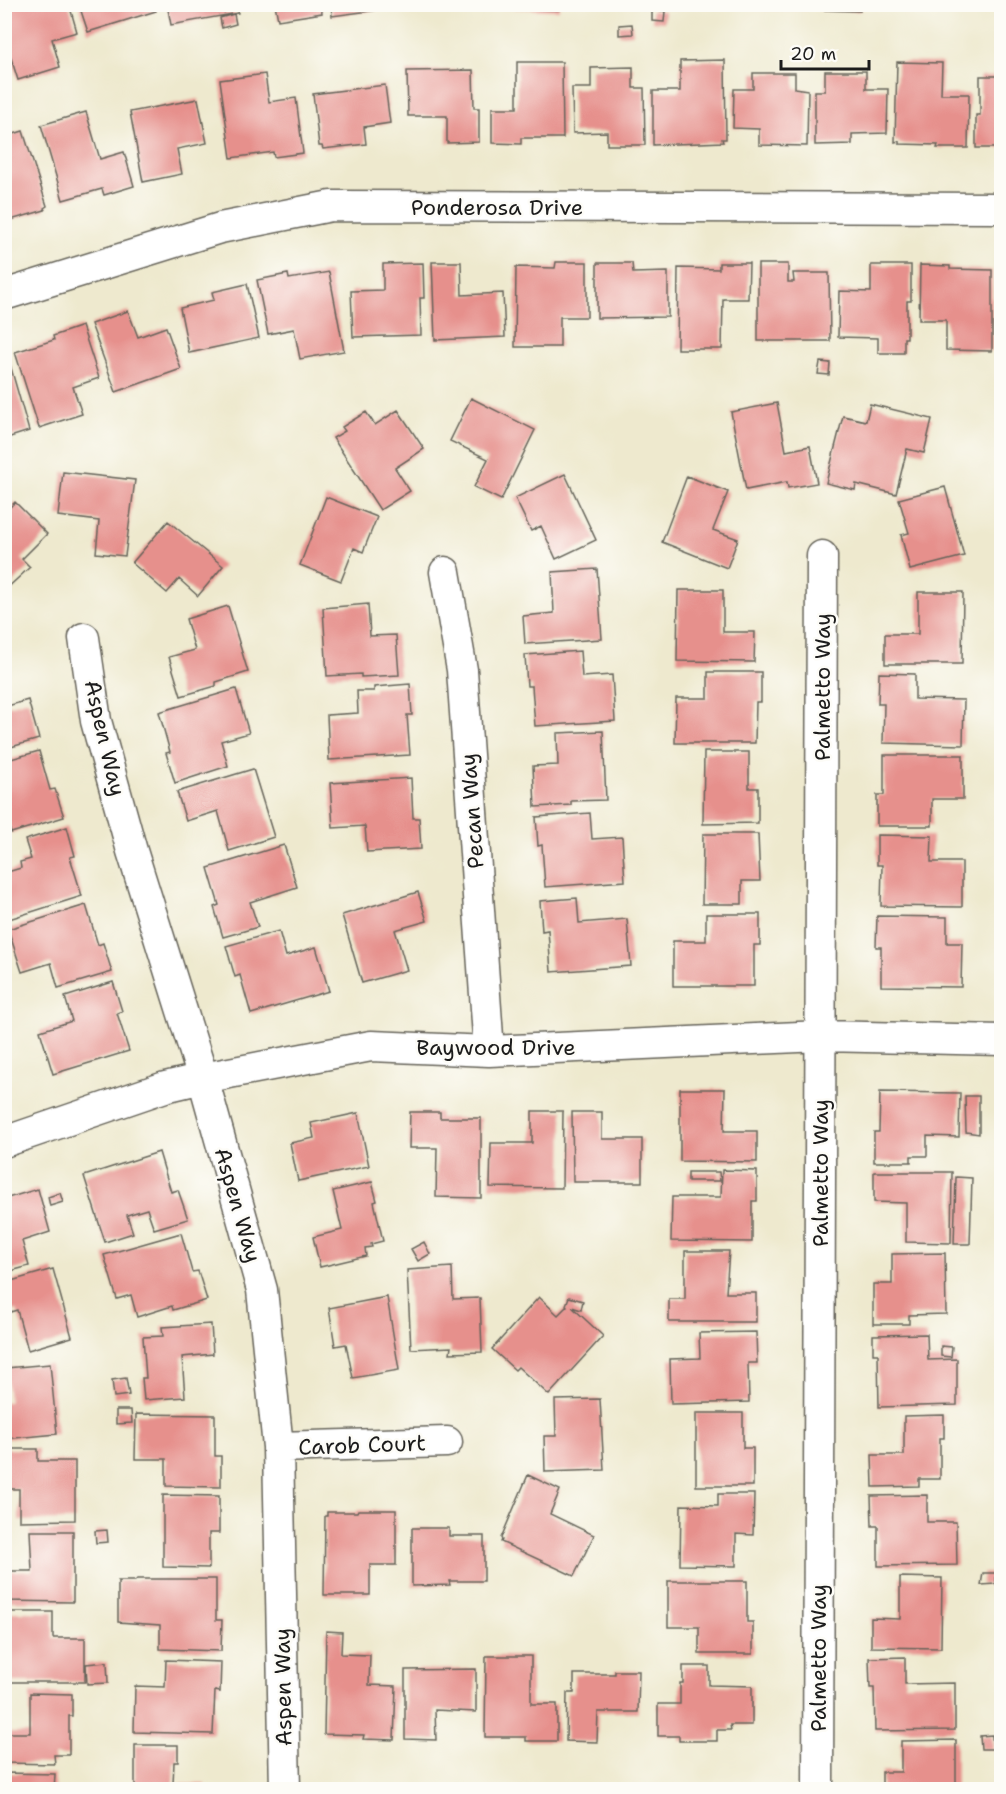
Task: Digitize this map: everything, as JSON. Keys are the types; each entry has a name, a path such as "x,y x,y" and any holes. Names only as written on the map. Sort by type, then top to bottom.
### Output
{"street":[{"name":"Ponderosa Drive","path":"4,295 220,228 331,206 1002,208"},
{"name":"Palmetto Way","path":"818,1790 822,555"},
{"name":"Pecan Way","path":"445,572 462,670 489,1051"},
{"name":"Aspen Way","path":"84,638 96,721 132,851 203,1078 262,1290 278,1447 285,1790"},
{"name":"Baywood Drive","path":"4,1142 165,1087 370,1046 489,1051 821,1036 1002,1040"},
{"name":"Carob Court","path":"278,1447 447,1442"}],"building":[{"path":"4,4 69,4 77,32 52,39 60,67 18,80 4,36"},
{"path":"167,4 236,4 238,13 171,25"},
{"path":"275,4 321,4 322,13 278,20"},
{"path":"331,4 376,4 377,10 332,16"},
{"path":"438,4 483,4 483,8 438,8"},
{"path":"491,4 559,4 559,10 491,8"},
{"path":"763,4 807,4 807,10 763,10"},
{"path":"817,4 860,4 860,11 817,10"},
{"path":"977,4 1002,4 1002,11 977,11"},
{"path":"79,5 154,5 156,11 88,32"},
{"path":"652,10 665,11 664,22 652,21"},
{"path":"234,14 236,24 222,28 220,18"},
{"path":"632,24 633,34 619,35 619,25"},
{"path":"725,60 726,139 722,139 723,142 653,145 653,91 680,91 680,61"},
{"path":"517,62 562,62 563,138 521,138 521,144 492,143 492,108 517,108"},
{"path":"897,62 942,63 941,94 969,94 968,148 937,148 938,145 895,142"},
{"path":"633,67 633,88 644,88 645,145 607,145 607,132 573,133 572,88 591,88 591,68"},
{"path":"473,70 474,108 479,108 479,142 447,143 447,116 408,116 407,71"},
{"path":"825,71 866,71 866,89 888,89 887,133 852,134 852,144 815,145 815,91 825,91"},
{"path":"753,73 795,73 795,88 808,90 807,146 759,145 759,129 733,128 734,89 753,89"},
{"path":"265,74 269,102 296,98 303,153 274,157 273,152 231,158 220,80"},
{"path":"980,76 1002,76 1002,148 976,148 976,115 980,115"},
{"path":"385,85 390,123 364,127 366,144 323,149 319,146 313,94"},
{"path":"198,99 207,143 177,149 182,174 143,182 130,112"},
{"path":"86,112 100,159 124,152 134,186 104,195 102,189 63,200 41,125"},
{"path":"23,131 47,206 45,210 7,221 4,224 4,137"},
{"path":"432,262 461,262 462,295 503,293 505,337 435,340"},
{"path":"556,262 587,262 587,317 560,317 560,347 515,347 516,267 555,268"},
{"path":"423,263 424,298 420,298 421,335 353,337 351,291 383,290 383,264"},
{"path":"597,263 632,263 633,273 668,272 668,317 597,318"},
{"path":"719,263 749,263 748,299 723,299 722,349 677,349 678,268 719,269"},
{"path":"758,264 788,264 788,282 794,282 793,273 829,273 830,341 758,341"},
{"path":"871,265 911,265 911,301 907,301 907,338 904,338 904,353 878,353 878,338 838,337 839,291 871,292"},
{"path":"920,265 950,266 950,269 992,270 992,351 946,350 946,320 919,320"},
{"path":"329,272 344,351 300,359 294,329 268,334 257,280 288,274 289,279"},
{"path":"247,284 259,338 189,353 180,308 214,300 212,292"},
{"path":"128,311 138,337 166,327 181,369 116,392 91,324"},
{"path":"82,326 99,378 73,387 82,414 39,428 15,352 54,340 53,336"},
{"path":"7,354 29,431 4,439 4,355"},
{"path":"820,362 830,363 829,375 818,374"},
{"path":"471,398 535,430 501,500 474,487 488,459 450,441"},
{"path":"777,403 786,451 810,446 817,483 788,488 787,482 746,490 731,412"},
{"path":"870,404 932,419 924,453 907,449 896,494 856,484 855,490 826,483 843,416 866,421"},
{"path":"398,410 424,449 395,468 410,491 380,510 333,438 345,431 342,427 366,412 375,425"},
{"path":"63,472 135,480 125,556 96,553 99,521 58,516"},
{"path":"565,474 596,540 556,559 541,526 531,531 515,498"},
{"path":"687,476 728,492 713,530 738,539 727,568 662,542"},
{"path":"945,487 964,556 910,570 901,535 909,533 899,499"},
{"path":"326,497 377,517 363,552 354,548 341,581 300,565"},
{"path":"15,502 47,534 22,559 30,567 4,591 4,513"},
{"path":"168,521 223,566 198,596 179,579 167,593 132,563"},
{"path":"597,569 602,639 525,644 523,616 554,613 552,572"},
{"path":"678,590 723,590 723,632 755,632 754,662 677,661"},
{"path":"918,592 963,592 962,664 885,664 885,634 918,634"},
{"path":"368,604 370,636 396,635 399,675 327,676 323,608"},
{"path":"228,606 248,672 216,682 216,686 181,696 169,657 195,650 186,619"},
{"path":"580,651 582,677 612,675 615,721 535,726 532,686 527,686 525,655"},
{"path":"708,672 761,672 761,702 756,702 755,743 675,743 676,698 708,698"},
{"path":"879,673 915,674 915,699 964,700 963,745 883,743 884,704 878,704"},
{"path":"410,684 412,715 407,715 410,755 329,760 327,715 358,713 357,691 374,691 374,687"},
{"path":"236,689 249,733 221,741 228,766 175,783 166,753 170,752 159,712"},
{"path":"28,700 39,739 4,749 4,707"},
{"path":"603,731 606,800 571,801 571,805 535,807 533,766 558,765 557,733"},
{"path":"39,751 50,790 55,789 64,817 11,833 4,812 4,761"},
{"path":"704,752 749,752 749,788 758,788 758,823 703,824"},
{"path":"884,755 963,755 963,799 932,799 932,826 877,826 877,795 884,795"},
{"path":"253,769 274,837 229,851 218,811 186,821 177,792"},
{"path":"411,778 413,818 419,818 421,849 367,852 365,826 333,828 330,783"},
{"path":"590,813 592,839 622,837 625,881 545,887 542,845 538,846 536,817"},
{"path":"67,827 75,856 70,857 82,896 6,920 4,873 21,868 20,862 31,859 25,840"},
{"path":"703,834 758,834 760,881 742,881 742,904 702,904"},
{"path":"877,835 932,836 931,862 962,862 962,907 881,906 882,865 877,865"},
{"path":"284,845 297,887 250,902 258,927 223,937 214,907 219,905 208,868"},
{"path":"418,892 427,921 395,930 407,970 362,983 342,915"},
{"path":"577,898 579,923 627,919 631,966 551,972 548,930 542,931 540,901"},
{"path":"86,905 98,945 103,943 112,972 58,988 51,963 22,972 8,929"},
{"path":"706,914 760,914 760,945 754,945 754,986 673,986 673,941 706,941"},
{"path":"877,916 947,917 947,943 962,943 961,987 881,986 881,947 876,947"},
{"path":"279,931 286,956 316,947 329,991 251,1014 240,975 235,977 226,946"},
{"path":"113,982 122,1011 117,1013 129,1051 53,1074 40,1031 72,1021 65,997"},
{"path":"680,1089 725,1089 724,1131 757,1131 757,1162 680,1161"},
{"path":"880,1092 960,1093 959,1137 927,1136 927,1156 911,1156 911,1162 874,1162 874,1132 879,1132"},
{"path":"965,1096 979,1096 979,1134 966,1132"},
{"path":"532,1111 563,1111 562,1188 490,1187 491,1143 532,1143"},
{"path":"410,1112 440,1112 440,1118 481,1118 481,1198 436,1197 437,1148 409,1148"},
{"path":"572,1112 602,1112 602,1139 642,1139 642,1182 573,1182"},
{"path":"358,1113 369,1166 298,1181 290,1143 314,1138 311,1123"},
{"path":"159,1152 171,1192 178,1190 188,1219 154,1229 147,1209 127,1215 133,1233 105,1242 84,1176"},
{"path":"722,1170 757,1171 757,1201 752,1201 752,1242 671,1241 672,1197 721,1197"},
{"path":"688,1172 719,1172 720,1181 688,1181"},
{"path":"874,1172 952,1172 951,1243 906,1242 906,1203 874,1202"},
{"path":"956,1177 972,1178 970,1244 954,1244"},
{"path":"372,1182 383,1241 365,1248 366,1256 320,1267 313,1237 342,1230 333,1191"},
{"path":"38,1189 50,1232 22,1241 29,1266 4,1273 4,1199"},
{"path":"60,1193 63,1202 50,1206 48,1197"},
{"path":"181,1233 192,1272 198,1271 207,1300 173,1310 172,1306 137,1317 131,1295 117,1299 104,1255"},
{"path":"424,1242 430,1254 418,1261 411,1249"},
{"path":"685,1251 729,1251 726,1293 756,1293 756,1322 669,1322 669,1299 685,1299"},
{"path":"945,1253 946,1314 909,1315 909,1324 873,1324 873,1284 892,1284 892,1254"},
{"path":"452,1267 453,1299 480,1298 482,1352 450,1353 451,1347 411,1349 407,1270"},
{"path":"53,1269 72,1337 28,1350 17,1310 4,1314 4,1283"},
{"path":"387,1297 399,1370 353,1378 346,1344 335,1346 329,1308"},
{"path":"539,1297 558,1315 567,1306 569,1297 583,1301 581,1310 572,1307 603,1336 549,1395 518,1367 515,1370 492,1349"},
{"path":"211,1324 213,1354 182,1357 185,1397 144,1400 142,1378 146,1378 143,1337 163,1336 162,1327"},
{"path":"756,1332 757,1363 748,1363 749,1402 671,1404 670,1359 700,1358 699,1333"},
{"path":"927,1334 928,1360 957,1359 957,1405 879,1407 878,1354 873,1354 873,1335"},
{"path":"941,1346 952,1347 951,1357 941,1356"},
{"path":"50,1364 57,1434 4,1439 4,1402 9,1402 6,1368"},
{"path":"126,1378 129,1395 114,1397 112,1380"},
{"path":"600,1399 604,1470 545,1472 544,1436 556,1436 555,1400"},
{"path":"116,1410 131,1410 132,1423 116,1424"},
{"path":"696,1413 743,1413 743,1448 753,1448 753,1486 696,1486"},
{"path":"136,1414 215,1415 215,1456 221,1456 221,1487 166,1486 166,1459 135,1459"},
{"path":"944,1415 944,1438 940,1438 940,1479 919,1479 919,1486 873,1487 872,1455 904,1455 904,1416"},
{"path":"4,1449 38,1449 38,1461 75,1461 75,1520 19,1521 19,1489 4,1489"},
{"path":"528,1475 560,1490 550,1514 594,1535 574,1576 501,1542"},
{"path":"718,1494 754,1494 753,1535 736,1534 736,1566 680,1565 681,1505 718,1506"},
{"path":"163,1495 219,1496 219,1533 209,1533 209,1568 163,1567"},
{"path":"927,1495 927,1522 956,1522 957,1565 878,1566 878,1526 872,1526 871,1496"},
{"path":"358,1510 396,1510 396,1565 370,1565 370,1595 324,1595 325,1516 327,1512 357,1512"},
{"path":"412,1528 449,1528 449,1536 484,1536 484,1581 449,1581 450,1585 412,1586"},
{"path":"107,1530 108,1542 96,1543 95,1531"},
{"path":"30,1531 73,1531 73,1602 4,1601 4,1571 32,1571"},
{"path":"983,1573 996,1573 996,1584 981,1585"},
{"path":"900,1577 942,1578 941,1648 871,1647 871,1618 900,1619"},
{"path":"216,1579 216,1620 222,1620 221,1651 160,1649 160,1625 118,1622 118,1581"},
{"path":"668,1581 747,1581 747,1622 753,1622 753,1654 699,1654 699,1627 668,1627"},
{"path":"4,1612 53,1612 53,1638 85,1638 85,1682 6,1682"},
{"path":"326,1631 342,1632 341,1654 370,1655 369,1685 396,1686 394,1740 363,1739 364,1735 324,1734"},
{"path":"486,1656 531,1656 531,1704 557,1704 557,1741 526,1741 526,1737 485,1737"},
{"path":"905,1657 905,1684 955,1683 955,1730 875,1731 874,1688 870,1688 869,1658"},
{"path":"166,1660 221,1662 220,1692 215,1691 213,1734 134,1732 135,1686 165,1687"},
{"path":"107,1662 108,1683 87,1684 86,1664"},
{"path":"683,1666 709,1666 709,1685 752,1686 752,1725 730,1725 731,1730 717,1730 717,1741 679,1741 679,1736 658,1736 658,1704 680,1704"},
{"path":"476,1669 476,1712 435,1710 436,1740 405,1739 405,1670"},
{"path":"615,1671 639,1671 638,1712 598,1712 597,1742 566,1741 567,1693 574,1693 574,1674 615,1674"},
{"path":"30,1693 72,1694 72,1716 69,1716 69,1755 54,1755 55,1764 4,1763 4,1733 30,1733"},
{"path":"992,1735 993,1749 981,1749 980,1736"},
{"path":"956,1740 956,1790 882,1790 882,1772 901,1772 901,1741"},
{"path":"135,1745 178,1745 178,1762 174,1762 173,1784 205,1784 205,1790 135,1790"},
{"path":"4,1773 55,1774 54,1790 4,1790"}]}
